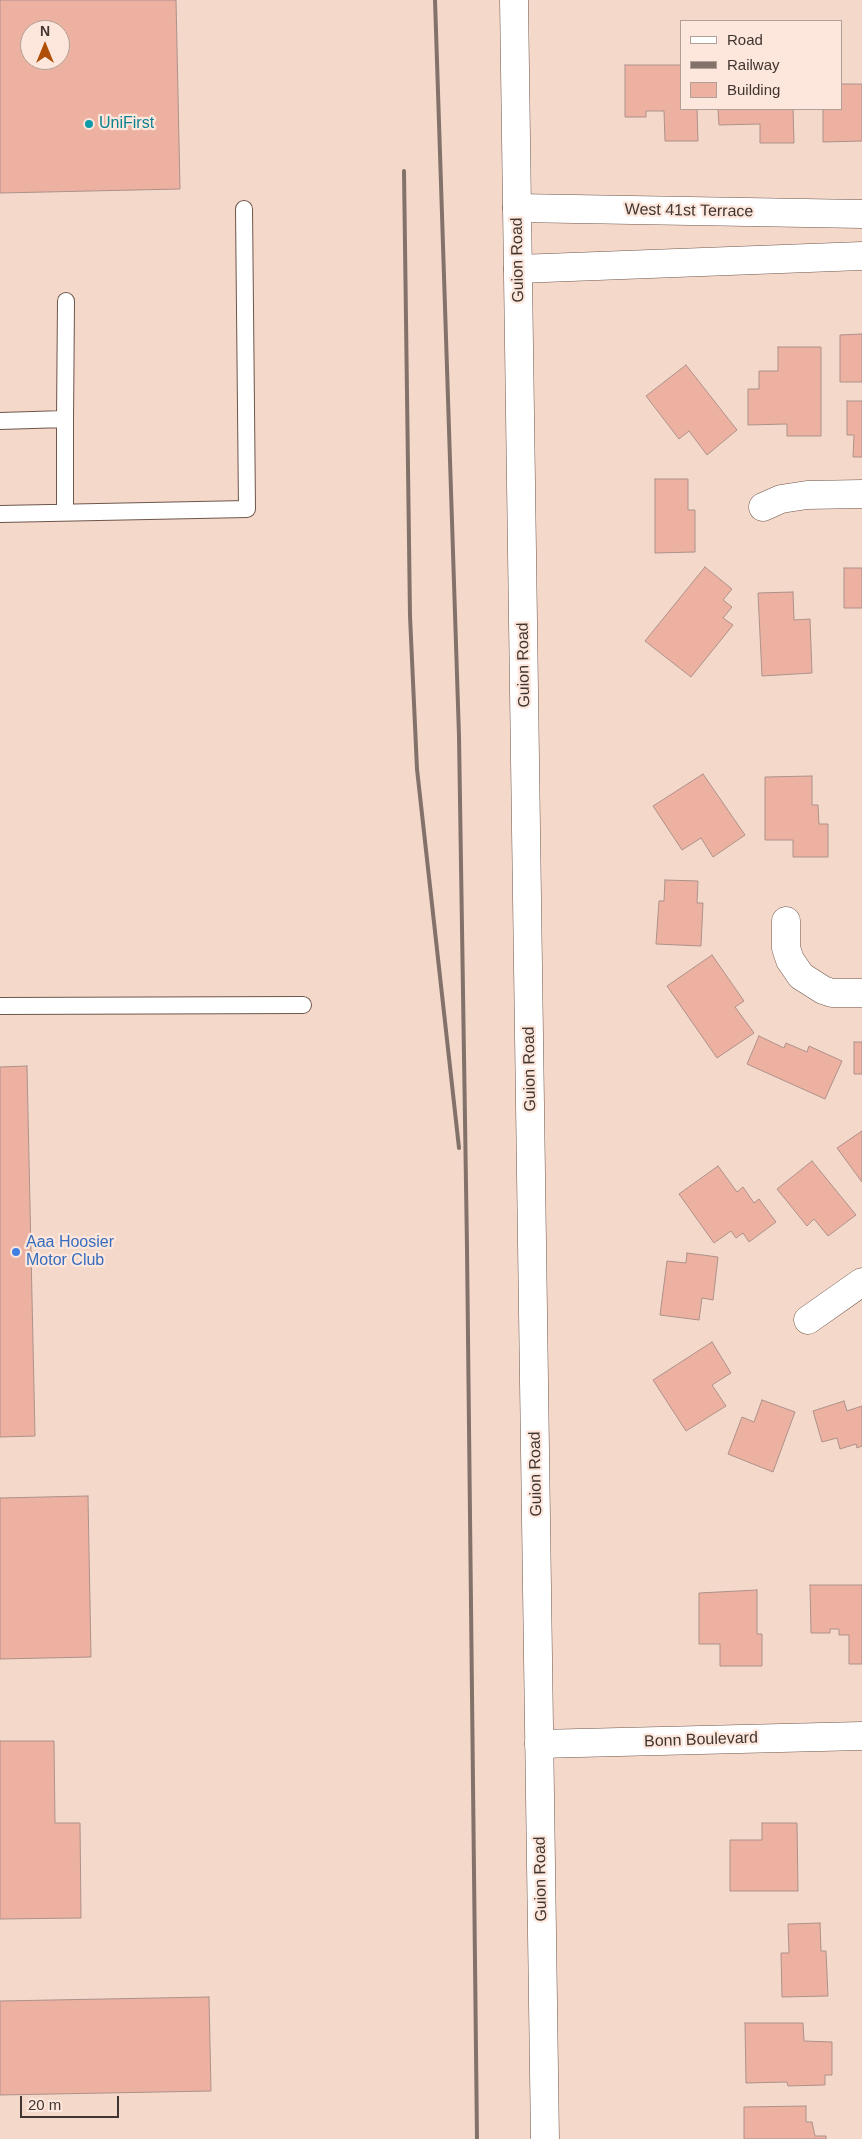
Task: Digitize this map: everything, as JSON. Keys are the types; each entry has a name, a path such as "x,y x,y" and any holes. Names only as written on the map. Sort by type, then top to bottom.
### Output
{"street":[{"name":"Guion Road","path":"514,0 545,2139"},
{"name":"West 41st Terrace","path":"517,208 862,214"},
{"path":"518,269 862,256"},
{"path":"763,507 781,499 807,495 862,494"},
{"path":"786,920 786,948 790,960 801,976 832,993 862,993"},
{"path":"808,1320 862,1282"},
{"name":"Bonn Boulevard","path":"539,1744 862,1736"}],"lane":[{"path":"0,514 247,508 244,209"},
{"path":"65,512 66,301"},
{"path":"0,422 65,419"},
{"path":"0,1006 303,1005"}],"building":[{"name":"UniFirst","path":"0,0 176,0 180,189 0,193"},
{"path":"625,65 680,65 680,110 697,110 698,141 665,141 664,111 646,111 646,117 625,117"},
{"path":"842,84 862,84 862,141 823,142 823,110 842,110"},
{"path":"718,110 793,110 794,143 760,143 760,124 719,125"},
{"path":"862,334 862,382 840,382 840,335"},
{"path":"778,347 821,347 821,436 787,436 787,424 748,425 748,389 759,389 759,371 778,371"},
{"path":"686,365 737,430 707,455 689,431 679,439 646,396"},
{"path":"847,401 862,401 862,457 853,457 854,435 847,435"},
{"path":"655,479 688,479 688,510 695,510 695,552 655,553"},
{"path":"705,567 732,589 723,600 732,607 723,618 733,625 691,677 645,641"},
{"path":"844,568 862,568 862,608 844,608"},
{"path":"793,592 794,620 810,619 812,673 762,676 758,593"},
{"path":"703,774 745,835 713,857 701,838 682,850 653,806"},
{"path":"812,776 812,805 818,805 819,824 828,824 828,857 793,857 793,840 765,840 765,777"},
{"path":"665,880 698,881 697,903 703,903 701,946 656,944 659,901 664,901"},
{"path":"712,955 744,1001 735,1007 754,1033 717,1058 667,986"},
{"path":"759,1036 784,1048 786,1043 807,1052 809,1046 842,1061 825,1099 747,1064"},
{"path":"854,1042 862,1042 862,1074 854,1074"},
{"name":"Aaa Hoosier Motor Club","path":"27,1066 35,1436 0,1437 0,1067"},
{"path":"862,1131 862,1182 837,1148"},
{"path":"812,1161 856,1215 828,1236 814,1219 807,1226 777,1189"},
{"path":"718,1166 737,1192 743,1187 754,1203 759,1199 776,1222 749,1242 743,1233 736,1238 731,1231 714,1243 679,1194"},
{"path":"687,1253 718,1257 713,1300 702,1298 699,1320 660,1315 667,1261 686,1263"},
{"path":"712,1342 731,1373 712,1385 726,1406 686,1431 653,1380"},
{"path":"762,1400 795,1412 773,1472 728,1454 742,1417 754,1422"},
{"path":"844,1401 847,1411 862,1406 862,1446 857,1448 856,1444 840,1449 837,1438 822,1442 813,1411"},
{"path":"88,1496 91,1657 0,1659 0,1498"},
{"path":"810,1585 862,1585 862,1664 849,1664 849,1635 839,1635 839,1629 830,1629 830,1633 811,1633"},
{"path":"757,1590 757,1634 762,1634 762,1666 720,1666 720,1644 699,1644 699,1593"},
{"path":"0,1741 54,1741 55,1823 80,1823 81,1918 0,1919"},
{"path":"762,1823 797,1823 798,1891 730,1891 730,1840 762,1840"},
{"path":"820,1923 821,1951 826,1951 828,1996 782,1997 781,1953 789,1953 788,1924"},
{"path":"209,1997 211,2091 0,2095 0,2001"},
{"path":"745,2023 803,2023 804,2041 832,2042 832,2075 825,2075 825,2085 788,2086 787,2082 746,2083"},
{"path":"806,2106 806,2122 812,2122 815,2136 826,2136 826,2139 744,2139 744,2107"}],"railway":[{"path":"435,0 459,736 477,2139"},
{"path":"404,171 410,616 417,769 459,1148"}],"place":[{"name":"UniFirst","path":"89,124"},
{"name":"Aaa Hoosier Motor Club","path":"16,1252"}]}
